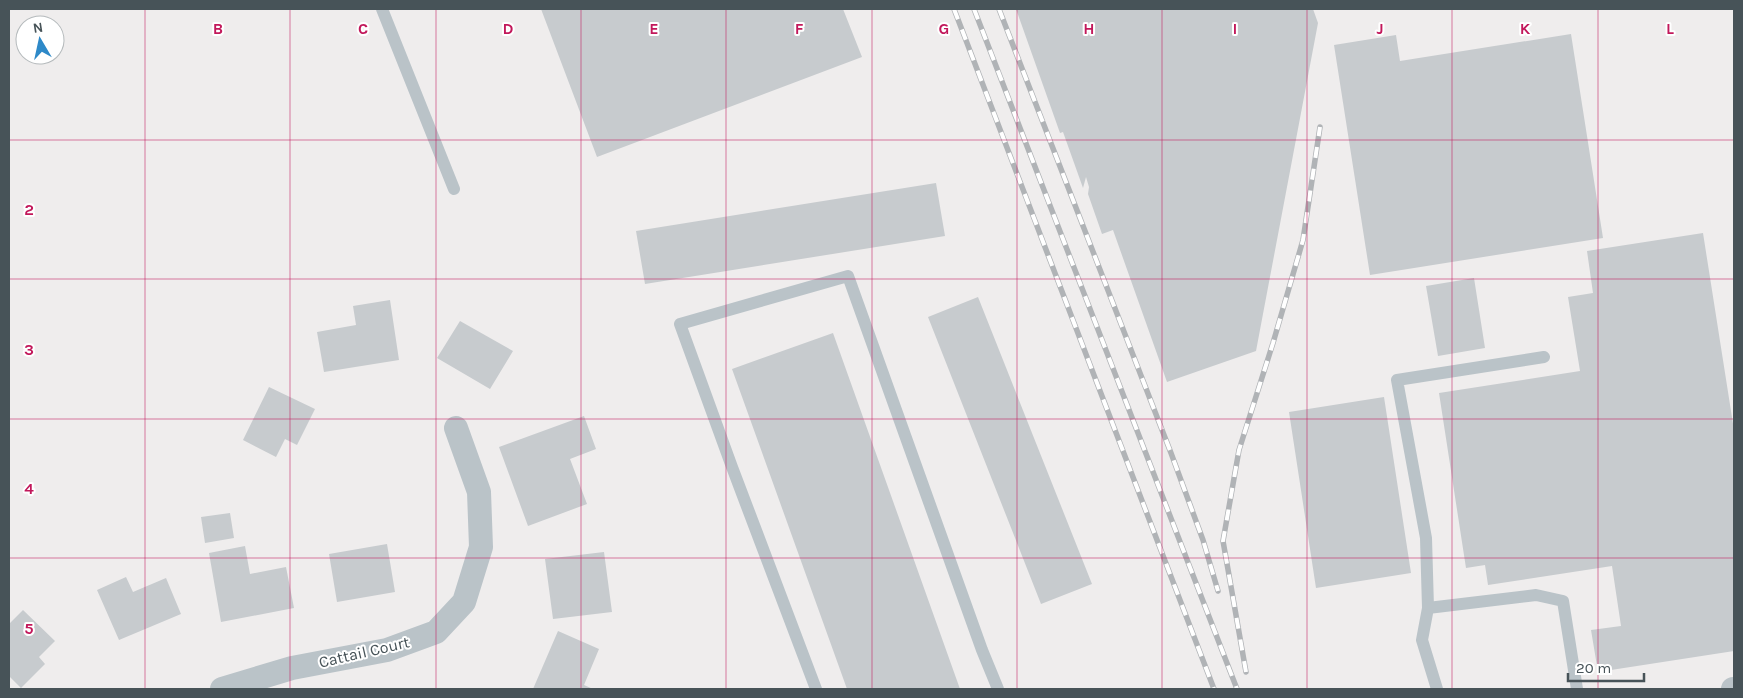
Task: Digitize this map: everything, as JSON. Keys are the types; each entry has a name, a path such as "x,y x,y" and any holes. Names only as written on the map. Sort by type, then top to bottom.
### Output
{"street":[{"name":"Cattail Court","path":"222,689 292,668 387,650 436,632 464,602 482,547 479,492 456,428"}],"lane":[{"path":"382,9 454,189"},
{"path":"816,689 680,324 848,276 982,650 998,689"},
{"path":"1437,689 1422,640 1428,608 1426,538 1397,380 1544,357"},
{"path":"1428,608 1536,595 1563,601 1577,689"}],"building":[{"path":"541,9 843,9 862,57 597,157"},
{"path":"1016,9 1313,9 1318,23 1256,351 1167,382 1113,230 1102,234 1088,194 1089,187 1086,177 1083,188 1063,132 1060,133"},
{"path":"1571,34 1603,238 1370,275 1334,45 1396,35 1400,61"},
{"path":"936,183 945,236 645,284 636,231"},
{"path":"1703,233 1734,430 1734,651 1598,672 1591,630 1621,626 1612,566 1488,585 1485,565 1466,568 1439,393 1580,371 1568,297 1593,293 1587,251"},
{"path":"1474,278 1485,348 1438,356 1426,286"},
{"path":"978,297 1092,584 1041,604 928,317"},
{"path":"390,300 399,360 324,372 317,332 356,325 353,306"},
{"path":"460,321 513,351 490,389 437,358"},
{"path":"833,333 960,689 847,689 732,369"},
{"path":"269,387 315,409 297,445 285,439 276,457 243,440"},
{"path":"1384,397 1411,573 1316,588 1289,412"},
{"path":"584,416 596,449 570,459 587,504 528,526 499,447"},
{"path":"230,513 234,538 205,543 201,517"},
{"path":"387,544 395,592 337,602 329,554"},
{"path":"245,546 250,574 286,567 294,608 221,622 209,553"},
{"path":"604,552 612,612 553,619 545,559"},
{"path":"126,577 133,592 166,578 181,614 119,640 97,590"},
{"path":"23,610 55,641 39,657 45,664 21,688 9,676 9,624"},
{"path":"558,631 599,649 584,685 593,689 533,689"}],"railway":[{"path":"954,9 1214,689"},
{"path":"974,9 1237,689"},
{"path":"999,9 1171,453 1203,540 1218,591"},
{"path":"1246,672 1223,541 1239,450 1303,240 1320,127"}]}
